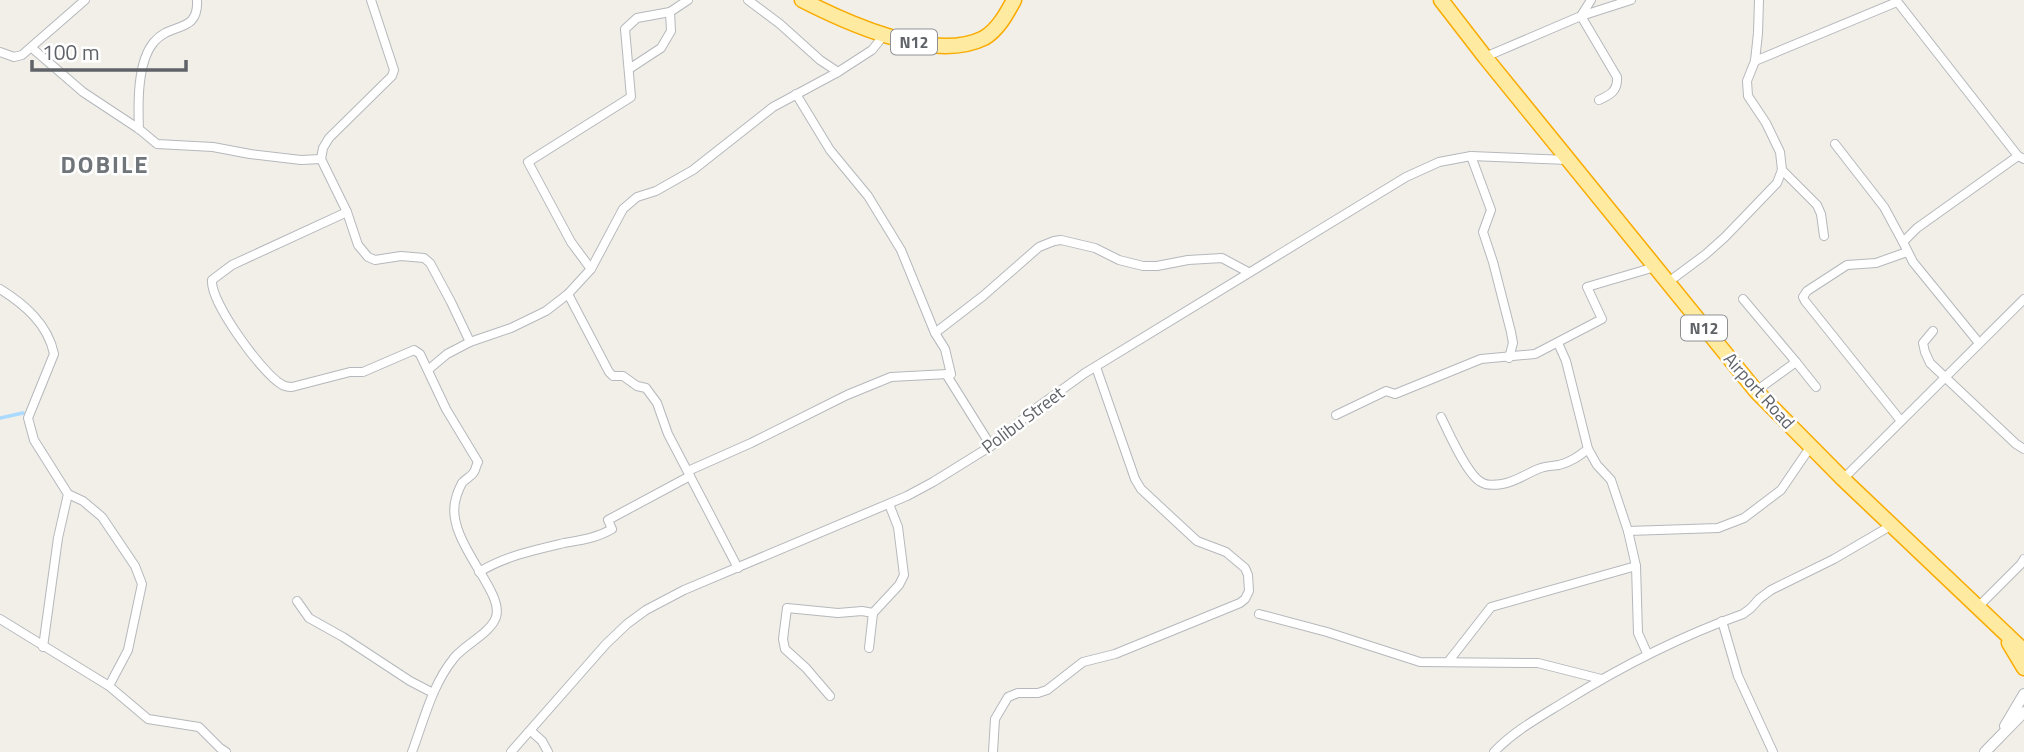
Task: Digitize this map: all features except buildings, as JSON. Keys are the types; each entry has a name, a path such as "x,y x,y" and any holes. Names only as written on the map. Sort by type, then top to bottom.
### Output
{"highway":[{"name":"N12","path":"802,0 884,35 939,46 963,45 986,37 1003,20 1014,0"},
{"name":"Airport Road","path":"1441,0 1756,391 1843,479 2024,651"},
{"name":"Airport Road","path":"2000,626 2024,668"}],"street":[{"path":"0,52 14,57 22,55 85,0"},
{"path":"139,129 140,90 148,52 154,41 166,32 194,19 197,0"},
{"path":"371,0 394,70 392,76 329,138 321,159 347,212 359,244 368,257 375,260 401,256 424,258 430,263 452,302 470,342"},
{"path":"592,269 571,242 528,162 631,97 625,29 637,18 670,12 688,0"},
{"path":"748,0 838,72"},
{"path":"1581,16 1591,0"},
{"path":"1485,57 1581,16 1631,0"},
{"path":"1667,283 1725,237 1767,195 1777,183 1782,170 1780,152 1766,123 1748,96 1747,81 1755,61 1759,0"},
{"path":"1755,61 1897,1 2021,158 1917,228 1903,242"},
{"path":"629,69 661,48 671,31 670,12"},
{"path":"1581,16 1617,77 1617,85 1612,94 1599,100"},
{"path":"428,370 447,354 470,342 511,328 547,311 592,269 623,209 637,197 656,191 693,170 773,107 838,72 872,50 884,35"},
{"path":"32,48 83,92 157,144 213,147 250,155 301,160 321,159"},
{"path":"796,94 830,149 868,196 901,250 935,333 945,349 951,374"},
{"path":"1835,144 1884,207 1913,262 1979,343"},
{"path":"1471,156 1491,210 1483,232 1511,332 1513,343 1509,358"},
{"name":"Polibu Street","path":"511,752 606,644 646,610 684,590 889,504 933,482 991,446 1035,409 1096,367 1420,169 1471,156 1568,160"},
{"path":"1782,170 1817,205 1824,236"},
{"path":"347,212 232,265 212,280 213,292 224,315 258,360 283,386 292,387 349,372 363,372 414,350 420,354 446,410 478,462 473,474 463,482 453,510 458,533 495,603 497,615 490,626 454,657 433,693 412,752"},
{"path":"935,333 1039,247 1054,241 1061,240 1095,248 1119,260 1143,266 1222,258 1248,272"},
{"path":"1901,421 1803,296 1847,265 1876,263 1907,252"},
{"path":"1336,415 1386,391 1395,394 1481,359 1535,354 1559,343 1602,319 1587,287 1655,267"},
{"path":"0,289 34,314 52,345 53,358 28,418 34,440 68,494 83,501 102,517 135,566 142,584 128,650 109,686"},
{"path":"568,294 591,333 609,372 646,388 657,404 668,434 738,568"},
{"path":"1743,299 1816,387"},
{"path":"1843,479 2024,299"},
{"path":"1933,331 1923,343 1930,363 2024,449"},
{"path":"1559,343 1588,449 1597,465 1611,480 1628,531 1636,566 1638,633 1647,653"},
{"path":"1756,391 1796,362"},
{"path":"993,752 995,719 1008,697 1018,693 1047,690 1083,662 1115,653 1240,603 1250,591 1245,568 1226,552 1197,541 1141,489 1130,468 1096,367"},
{"path":"951,374 946,374 991,446"},
{"path":"479,572 497,561 519,554 599,536 612,529 608,520 689,473 891,377 951,374"},
{"path":"1441,417 1475,477 1488,484 1511,482 1544,466 1572,461 1588,449"},
{"path":"1628,531 1718,528 1744,518 1782,490 1811,446"},
{"path":"43,647 58,538 68,494"},
{"path":"869,648 873,613 899,585 904,575 898,527 889,504"},
{"path":"1493,752 1509,736 1601,679 1647,653 1743,614 1771,590 1834,559 1892,525"},
{"path":"1978,607 2024,559"},
{"path":"1448,662 1491,607 1636,566"},
{"path":"297,601 309,618 433,693"},
{"path":"830,696 806,667 785,649 783,639 787,608 873,613"},
{"path":"1259,614 1327,632 1420,662 1538,663 1601,679"},
{"path":"0,619 109,686 148,719 199,727 226,752"},
{"path":"1722,621 1738,676 1773,752"},
{"path":"2000,735 2024,694"},
{"path":"1985,752 2024,712"},
{"path":"531,731 542,741 548,752"}],"waterway":[{"path":"0,418 23,413"}],"district":[{"name":"DOBILE","path":"105,165"}]}
